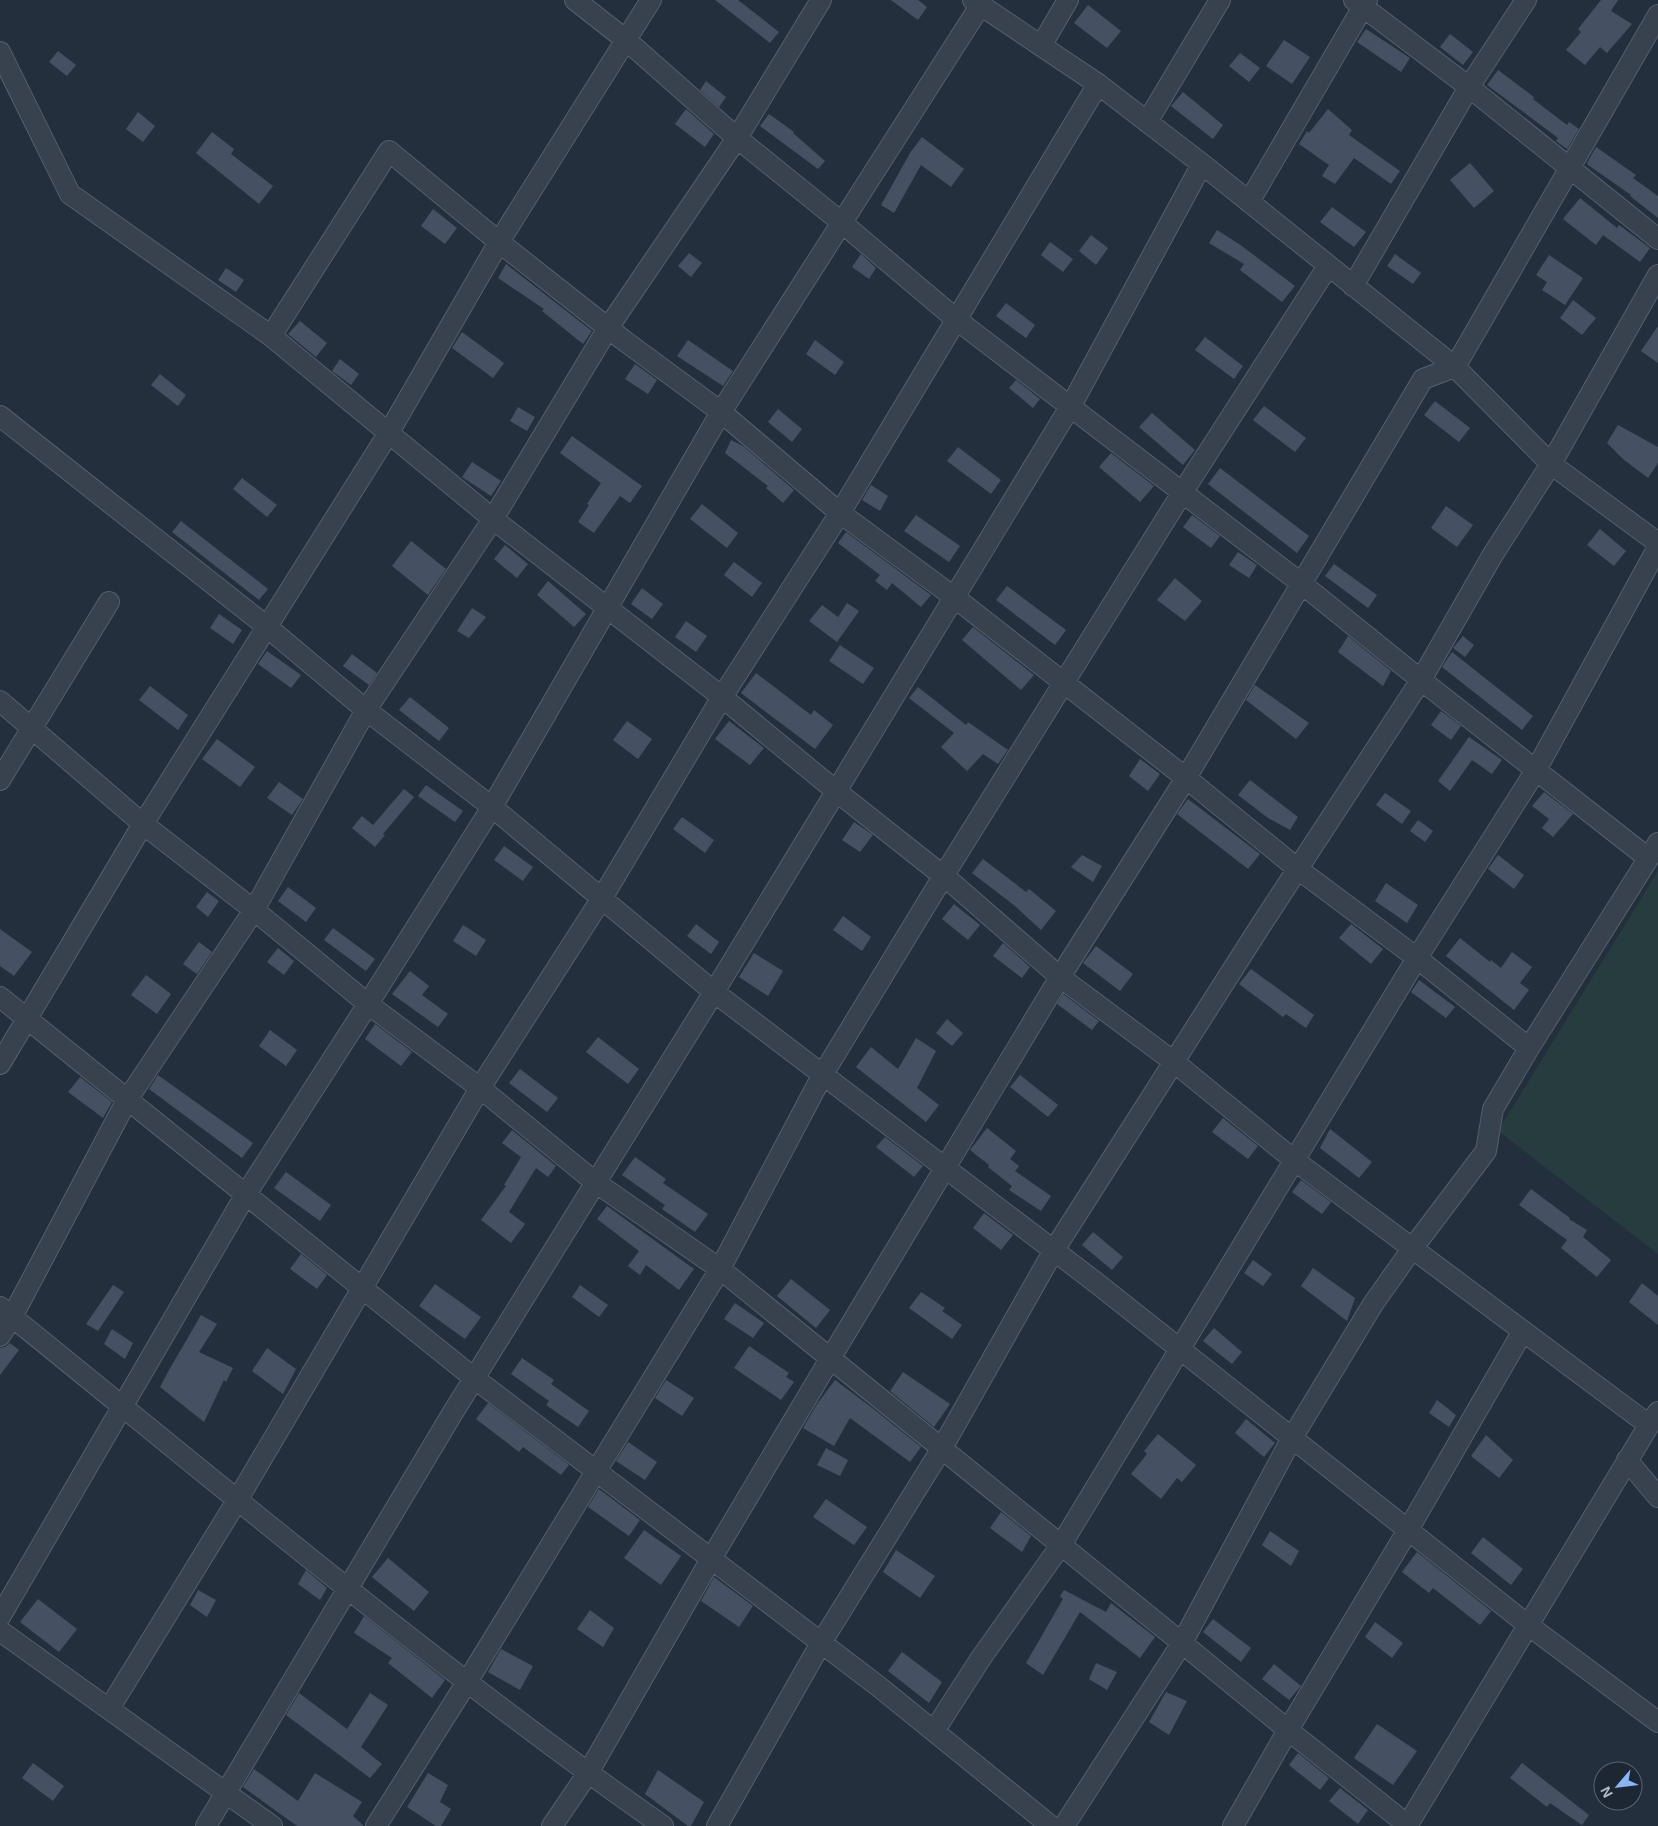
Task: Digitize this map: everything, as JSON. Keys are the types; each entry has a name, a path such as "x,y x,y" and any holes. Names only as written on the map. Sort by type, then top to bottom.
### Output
{"street":[{"path":"575,0 626,40 737,138 841,222 957,320 1302,584 1536,770 1653,851 1529,1048 1493,1109 1486,1151 1373,1304 1292,1438 1182,1643 1064,1826"},
{"path":"0,1064 143,824 388,434 499,242 651,0"},
{"path":"0,1336 6,1312 127,1100 254,910 366,710 493,520 608,328 737,138 821,0"},
{"path":"1040,46 1068,0"},
{"path":"1148,122 1220,0"},
{"path":"1353,286 1469,87 1526,0"},
{"path":"1249,202 1361,2 1658,239"},
{"path":"0,1617 246,1194 492,807 721,412 977,3 1098,84 1202,164 1455,367 1551,464 1658,543"},
{"path":"552,1826 588,1773 711,1559 830,1359 1060,978 1186,778 1423,379 1455,367 1658,15"},
{"path":"0,52 70,194 271,336 493,520 722,697 836,791 944,876 1060,978 1174,1062 1294,1160 1523,1331 1653,1419 1408,1826 720,1269 596,1182 480,1088 368,1004 254,910 143,824 0,701"},
{"path":"109,1709 238,1499 480,1088 602,898 722,697 840,513 1098,84"},
{"path":"271,336 389,151 499,242 608,328 721,412 840,513 954,597 1186,778 1298,869 1417,958 1529,1048"},
{"path":"206,1826 474,1378 714,992 1070,408 1202,164"},
{"path":"376,1826 467,1682 720,1269 823,1074 1182,494 1328,266"},
{"path":"717,1826 821,1643 942,1448 1054,1250 1421,680 1492,556 1551,464 1658,275"},
{"path":"0,416 266,626 366,710 492,807 714,992 1054,1250 1528,1625 1658,1722"},
{"path":"934,1731 981,1658 1061,1545 1417,958 1536,770 1658,547"},
{"path":"0,780 109,602"},
{"path":"0,997 474,1378 821,1643 1051,1826"},
{"path":"6,1312 238,1499 347,1590 588,1773 663,1826"},
{"path":"1233,1826 1523,1331"},
{"path":"1627,1460 1658,1497"},
{"path":"0,1631 272,1826"}],"green space":[{"path":"1658,871 1658,1254 1498,1131"}],"building":[{"path":"715,0 738,0 779,32 770,43"},
{"path":"891,0 918,0 927,7 918,20"},
{"path":"1601,0 1618,0 1611,11 1632,24 1607,53 1600,47 1585,65 1566,50 1581,32 1578,29"},
{"path":"1088,5 1121,31 1107,48 1074,23"},
{"path":"1366,29 1410,58 1401,72 1357,42"},
{"path":"1450,34 1473,52 1463,65 1440,47"},
{"path":"1284,40 1310,57 1292,84 1266,66"},
{"path":"58,51 76,65 67,76 49,62"},
{"path":"1240,53 1260,68 1249,82 1229,66"},
{"path":"1498,70 1567,125 1569,122 1579,129 1567,149 1556,141 1558,138 1487,85"},
{"path":"706,81 726,97 719,107 700,90"},
{"path":"1183,92 1223,125 1213,139 1171,106"},
{"path":"686,109 714,134 705,147 675,124"},
{"path":"1328,109 1352,130 1349,135 1400,171 1391,184 1354,158 1335,184 1322,176 1329,165 1299,144 1307,131 1309,133"},
{"path":"138,112 155,126 143,142 126,129"},
{"path":"769,114 794,132 825,161 818,169 760,126"},
{"path":"212,132 234,149 231,154 273,186 259,204 196,153"},
{"path":"922,137 964,169 951,187 921,165 894,213 881,205 910,153"},
{"path":"1596,147 1636,175 1633,178 1658,196 1658,218 1631,195 1588,165 1587,163"},
{"path":"1470,163 1494,191 1474,208 1450,180"},
{"path":"1580,198 1617,228 1619,225 1650,248 1640,262 1603,235 1596,245 1563,219"},
{"path":"1332,207 1366,232 1354,247 1320,222"},
{"path":"433,209 457,228 445,244 421,226"},
{"path":"1217,230 1295,286 1282,302 1240,270 1244,264 1209,243"},
{"path":"1091,235 1108,248 1096,265 1079,251"},
{"path":"1050,242 1073,259 1063,272 1041,255"},
{"path":"689,253 702,263 691,277 678,266"},
{"path":"861,254 876,268 869,279 852,267"},
{"path":"1395,254 1421,273 1413,284 1387,266"},
{"path":"1549,255 1583,278 1565,305 1542,290 1547,282 1536,275"},
{"path":"506,264 592,331 583,344 542,311 544,309 498,278"},
{"path":"226,268 244,280 236,292 218,280"},
{"path":"1573,300 1596,318 1582,335 1560,318"},
{"path":"1006,303 1035,325 1026,338 996,316"},
{"path":"300,321 327,343 316,357 288,334"},
{"path":"1658,326 1658,363 1641,351"},
{"path":"462,332 504,363 493,378 452,348"},
{"path":"1205,337 1243,366 1234,379 1195,350"},
{"path":"688,340 733,371 723,386 677,356"},
{"path":"815,340 844,362 835,375 806,354"},
{"path":"340,359 359,374 351,385 332,371"},
{"path":"635,364 657,380 648,394 625,379"},
{"path":"160,374 186,395 178,406 151,385"},
{"path":"1016,380 1040,399 1033,408 1009,388"},
{"path":"1435,401 1470,428 1459,442 1424,415"},
{"path":"1264,406 1306,438 1295,452 1253,420"},
{"path":"518,407 535,417 527,431 510,421"},
{"path":"778,409 802,429 792,442 768,422"},
{"path":"1152,413 1195,450 1183,465 1139,427"},
{"path":"1618,425 1658,447 1658,463 1648,478 1623,459 1607,443"},
{"path":"572,436 642,486 630,503 620,496 594,533 578,522 601,483 560,453"},
{"path":"731,440 743,446 794,490 783,503 766,488 768,486 725,453"},
{"path":"958,447 1001,480 991,494 947,461"},
{"path":"1111,453 1154,486 1140,502 1099,467"},
{"path":"472,462 501,481 491,496 462,477"},
{"path":"1220,468 1309,536 1297,553 1208,484"},
{"path":"242,478 277,505 267,517 233,489"},
{"path":"871,485 888,496 880,511 862,500"},
{"path":"702,504 738,533 727,548 690,519"},
{"path":"1446,506 1473,525 1457,547 1431,528"},
{"path":"916,515 960,546 949,562 904,531"},
{"path":"1192,515 1220,536 1211,548 1183,527"},
{"path":"181,521 268,589 259,600 172,532"},
{"path":"1600,529 1626,551 1614,566 1587,545"},
{"path":"846,532 931,595 921,607 892,583 887,590 875,581 880,575 838,543"},
{"path":"411,541 446,569 428,595 392,566"},
{"path":"505,545 528,564 517,578 494,559"},
{"path":"1238,552 1257,565 1249,578 1229,565"},
{"path":"734,562 762,583 752,597 724,575"},
{"path":"1334,564 1377,595 1368,608 1325,576"},
{"path":"1175,578 1202,601 1185,621 1157,600"},
{"path":"548,581 586,614 574,627 537,595"},
{"path":"1007,586 1066,630 1055,645 996,600"},
{"path":"642,588 663,604 652,619 631,604"},
{"path":"847,603 859,611 837,642 809,621 822,605 838,617"},
{"path":"472,608 486,617 469,638 457,631"},
{"path":"219,614 242,630 233,644 210,628"},
{"path":"686,621 707,636 696,652 675,637"},
{"path":"973,627 1034,675 1021,690 962,640"},
{"path":"1348,636 1391,671 1383,686 1338,652"},
{"path":"1463,636 1474,645 1465,657 1453,648"},
{"path":"840,645 874,668 863,684 829,661"},
{"path":"267,651 301,675 291,688 258,664"},
{"path":"1452,652 1533,716 1522,730 1442,667"},
{"path":"352,654 377,673 369,685 343,666"},
{"path":"756,673 811,715 814,710 833,725 815,749 741,693"},
{"path":"1255,685 1309,723 1296,739 1246,700"},
{"path":"150,686 188,715 178,730 139,700"},
{"path":"918,687 966,725 968,722 1008,750 998,764 983,754 967,771 941,747 954,733 909,698"},
{"path":"410,697 449,728 439,741 399,710"},
{"path":"1441,711 1461,726 1451,740 1431,725"},
{"path":"627,721 652,739 638,759 613,740"},
{"path":"729,721 764,748 750,765 715,739"},
{"path":"1469,737 1502,760 1492,774 1472,760 1450,791 1438,781"},
{"path":"217,739 255,767 240,787 202,759"},
{"path":"1140,759 1160,774 1148,791 1129,776"},
{"path":"1250,780 1298,817 1290,830 1268,818 1238,795"},
{"path":"279,782 303,799 292,815 267,798"},
{"path":"426,785 463,811 455,822 418,796"},
{"path":"404,789 414,797 383,834 385,835 375,847 352,828 362,816 373,825"},
{"path":"1544,792 1573,814 1553,837 1542,828 1549,819 1532,806"},
{"path":"1385,793 1411,811 1402,824 1376,805"},
{"path":"1188,799 1260,854 1248,869 1177,814"},
{"path":"682,817 714,840 705,853 673,829"},
{"path":"1418,820 1433,831 1425,842 1410,831"},
{"path":"854,822 873,835 860,852 842,840"},
{"path":"504,846 533,867 523,881 494,860"},
{"path":"1082,855 1102,866 1093,882 1071,867"},
{"path":"1498,855 1524,875 1514,889 1488,869"},
{"path":"983,859 1026,892 1029,889 1056,911 1041,930 1015,906 972,873"},
{"path":"1386,883 1418,905 1407,923 1375,901"},
{"path":"288,887 316,908 306,922 278,901"},
{"path":"207,892 219,901 208,917 196,907"},
{"path":"954,904 980,925 968,940 942,919"},
{"path":"843,916 871,937 862,951 833,930"},
{"path":"696,924 719,942 711,954 687,936"},
{"path":"1351,924 1383,949 1371,964 1339,938"},
{"path":"463,925 486,940 476,956 453,941"},
{"path":"333,928 375,959 366,971 324,940"},
{"path":"0,929 32,952 14,976 0,966"},
{"path":"1460,938 1490,962 1491,960 1501,968 1512,952 1532,967 1520,983 1529,990 1514,1010 1446,956"},
{"path":"199,942 212,952 197,974 183,964"},
{"path":"1003,943 1030,967 1022,978 993,956"},
{"path":"1096,946 1133,974 1120,991 1083,963"},
{"path":"278,948 294,961 284,975 267,962"},
{"path":"754,953 783,971 768,996 739,977"},
{"path":"1251,969 1314,1015 1306,1028 1286,1014 1283,1017 1239,984"},
{"path":"410,971 429,986 422,995 448,1014 438,1027 392,994"},
{"path":"146,975 171,994 157,1014 131,995"},
{"path":"1419,980 1455,1007 1446,1018 1411,992"},
{"path":"1063,994 1099,1021 1092,1030 1057,1004"},
{"path":"947,1019 963,1033 952,1046 936,1033"},
{"path":"375,1024 412,1052 401,1066 365,1039"},
{"path":"270,1030 297,1050 286,1066 259,1046"},
{"path":"598,1037 639,1069 628,1084 586,1052"},
{"path":"916,1038 936,1051 917,1088 939,1105 926,1122 856,1067 871,1047 898,1069"},
{"path":"520,1069 558,1098 547,1112 509,1083"},
{"path":"158,1075 253,1143 242,1158 149,1089"},
{"path":"1020,1075 1058,1105 1048,1117 1010,1087"},
{"path":"80,1077 112,1102 103,1118 68,1092"},
{"path":"1223,1118 1258,1146 1248,1159 1212,1132"},
{"path":"987,1128 1016,1151 1010,1159 1019,1166 1015,1171 1051,1196 1041,1211 1009,1190 1012,1186 970,1150"},
{"path":"1330,1129 1372,1162 1359,1178 1320,1148"},
{"path":"512,1130 556,1166 548,1177 536,1168 509,1212 525,1224 511,1243 481,1220 506,1186 504,1185 521,1157 502,1143"},
{"path":"885,1137 923,1166 914,1177 876,1147"},
{"path":"635,1157 666,1179 663,1183 708,1214 695,1232 662,1209 665,1205 622,1175"},
{"path":"286,1172 331,1205 320,1221 274,1188"},
{"path":"1301,1180 1331,1202 1322,1214 1292,1192"},
{"path":"1531,1189 1569,1219 1587,1230 1583,1237 1611,1260 1597,1277 1561,1248 1567,1240 1519,1205"},
{"path":"607,1206 694,1269 679,1290 646,1265 640,1275 628,1266 639,1251 597,1219"},
{"path":"984,1213 1013,1235 1001,1250 973,1228"},
{"path":"1093,1232 1123,1257 1112,1270 1082,1245"},
{"path":"301,1254 327,1275 317,1289 290,1269"},
{"path":"1253,1260 1272,1274 1263,1286 1244,1273"},
{"path":"1313,1268 1355,1298 1347,1321 1301,1286"},
{"path":"791,1279 830,1310 816,1328 777,1296"},
{"path":"1642,1283 1658,1296 1658,1325 1629,1302"},
{"path":"435,1284 481,1317 465,1339 419,1306"},
{"path":"113,1285 124,1292 98,1331 86,1324"},
{"path":"580,1285 608,1305 599,1317 572,1297"},
{"path":"921,1292 945,1308 942,1311 962,1325 952,1339 909,1308"},
{"path":"735,1303 764,1323 753,1338 724,1319"},
{"path":"201,1315 217,1324 199,1352 233,1368 226,1382 224,1380 204,1422 160,1387"},
{"path":"1214,1328 1242,1352 1232,1364 1203,1341"},
{"path":"112,1329 133,1343 125,1359 104,1344"},
{"path":"10,1343 19,1350 0,1375 0,1348"},
{"path":"749,1346 789,1373 786,1377 794,1382 781,1400 734,1368"},
{"path":"267,1348 296,1369 283,1394 252,1371"},
{"path":"522,1358 554,1380 551,1384 589,1411 578,1427 546,1405 549,1401 511,1374"},
{"path":"903,1372 950,1404 934,1427 890,1391"},
{"path":"666,1380 694,1398 682,1416 655,1398"},
{"path":"835,1380 921,1447 910,1462 850,1418 834,1446 803,1428 817,1404"},
{"path":"1437,1400 1456,1415 1449,1427 1429,1413"},
{"path":"488,1403 569,1465 561,1475 523,1447 519,1452 476,1419"},
{"path":"1246,1419 1275,1443 1264,1457 1235,1433"},
{"path":"1158,1434 1196,1465 1182,1482 1177,1478 1161,1499 1131,1474 1147,1454 1144,1451"},
{"path":"1486,1435 1513,1460 1499,1478 1471,1456"},
{"path":"628,1442 657,1462 645,1480 616,1461"},
{"path":"826,1448 848,1460 840,1476 817,1465"},
{"path":"599,1489 640,1520 629,1536 588,1507"},
{"path":"826,1499 867,1527 854,1545 813,1517"},
{"path":"1001,1512 1031,1536 1022,1552 990,1528"},
{"path":"644,1530 681,1556 661,1585 624,1558"},
{"path":"1270,1531 1299,1551 1291,1566 1262,1545"},
{"path":"1483,1537 1523,1569 1511,1585 1471,1553"},
{"path":"896,1550 935,1576 920,1598 883,1572"},
{"path":"1417,1552 1491,1611 1480,1625 1433,1588 1429,1593 1402,1572"},
{"path":"388,1558 429,1592 414,1611 372,1577"},
{"path":"306,1570 327,1588 320,1600 298,1584"},
{"path":"714,1577 753,1606 739,1627 701,1601"},
{"path":"198,1590 216,1600 207,1617 190,1605"},
{"path":"1064,1590 1106,1612 1111,1603 1155,1637 1140,1658 1080,1612 1043,1675 1026,1663 1063,1599 1060,1596"},
{"path":"38,1599 77,1629 59,1652 20,1622"},
{"path":"590,1610 614,1628 603,1647 577,1629"},
{"path":"364,1616 445,1680 432,1698 388,1663 392,1658 354,1633"},
{"path":"1213,1619 1251,1648 1241,1662 1203,1632"},
{"path":"1375,1622 1403,1643 1392,1658 1365,1637"},
{"path":"501,1649 533,1666 520,1690 488,1672"},
{"path":"902,1652 942,1682 929,1703 888,1671"},
{"path":"1096,1663 1117,1672 1107,1690 1089,1679"},
{"path":"1274,1664 1301,1686 1289,1700 1262,1679"},
{"path":"1166,1692 1187,1701 1169,1735 1149,1722"},
{"path":"299,1693 347,1729 370,1693 388,1705 361,1747 382,1764 370,1778 286,1715"},
{"path":"1377,1724 1417,1751 1393,1785 1354,1758"},
{"path":"1298,1753 1329,1778 1320,1790 1289,1765"},
{"path":"33,1763 64,1786 53,1801 22,1778"},
{"path":"1522,1763 1589,1815 1582,1825 1550,1803 1547,1807 1510,1778"},
{"path":"254,1769 298,1801 315,1773 362,1802 353,1816 364,1826 297,1826 243,1787"},
{"path":"658,1770 704,1802 691,1826 688,1826 645,1794"},
{"path":"428,1773 448,1785 440,1802 451,1809 441,1826 436,1826 407,1807"},
{"path":"1340,1788 1368,1810 1358,1824 1329,1801"}]}
